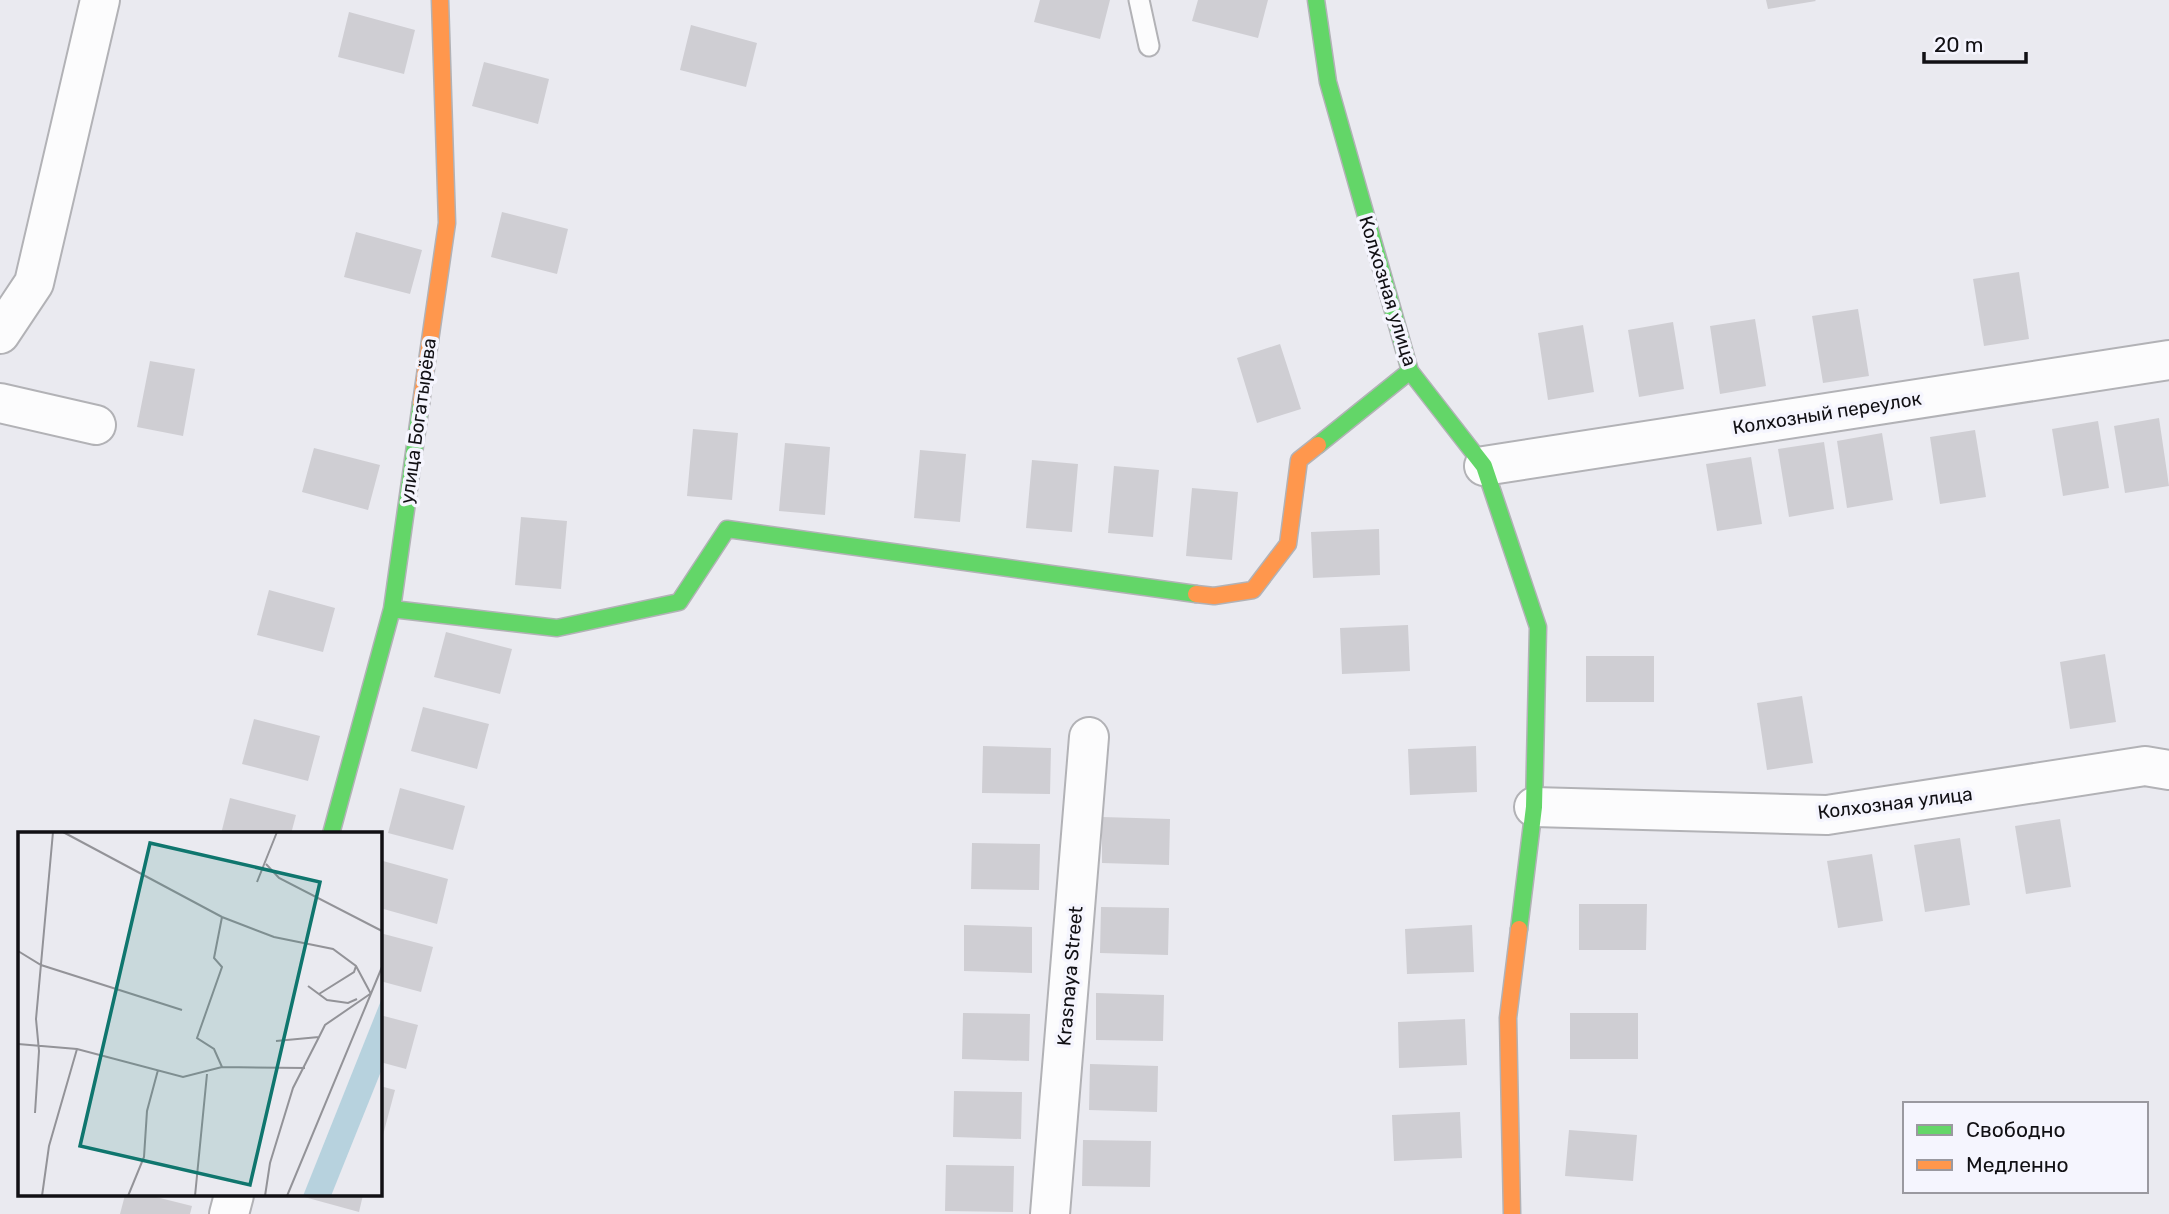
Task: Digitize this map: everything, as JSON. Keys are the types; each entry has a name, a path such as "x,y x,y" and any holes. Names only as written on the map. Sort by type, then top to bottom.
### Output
{"street":[{"path":"0,334 34,283 100,0"},
{"name":"улица Богатырёва","path":"332,832 392,610 447,223 440,0"},
{"name":"Колхозная улица","path":"1316,0 1328,82 1410,371 1484,466 1538,627 1534,807 1508,1018 1512,1214"},
{"name":"Колхозный переулок","path":"1484,466 2169,360"},
{"path":"392,610 557,628 679,602 727,529 1214,596 1253,590 1288,544 1299,460 1410,371"},
{"path":"0,403 96,425"},
{"name":"Krasnaya Street","path":"1050,1214 1090,737"},
{"name":"Колхозная улица","path":"1534,807 1827,815 2146,766 2169,770"},
{"path":"229,1214 234,1196"}],"lane":[{"path":"1139,0 1149,47"}],"building":[{"path":"1040,0 1110,0 1100,39 1034,22"},
{"path":"1198,0 1268,0 1258,38 1192,21"},
{"path":"1766,0 1815,0 1816,1 1768,9"},
{"path":"349,12 415,30 404,74 338,57"},
{"path":"691,25 757,43 746,87 680,70"},
{"path":"484,62 549,79 538,124 472,106"},
{"path":"502,212 568,229 557,274 491,257"},
{"path":"356,232 422,250 410,294 344,277"},
{"path":"2019,272 2029,339 1984,346 1973,279"},
{"path":"1858,309 1869,376 1823,383 1812,316"},
{"path":"1755,319 1766,386 1720,394 1710,326"},
{"path":"1673,322 1684,389 1639,397 1628,330"},
{"path":"1583,325 1594,392 1548,400 1538,333"},
{"path":"1280,344 1301,409 1257,423 1237,358"},
{"path":"150,361 195,369 183,436 137,427"},
{"path":"2159,418 2169,486 2125,493 2114,426"},
{"path":"2098,421 2109,488 2063,496 2052,429"},
{"path":"693,429 738,433 732,500 687,496"},
{"path":"1975,430 1986,497 1940,504 1930,437"},
{"path":"1882,433 1893,500 1847,508 1837,441"},
{"path":"1824,442 1834,509 1789,517 1778,449"},
{"path":"785,443 830,447 825,515 779,511"},
{"path":"314,448 380,465 368,510 302,492"},
{"path":"920,450 966,454 960,522 914,518"},
{"path":"1751,457 1762,524 1717,531 1706,464"},
{"path":"1032,460 1078,464 1072,532 1026,528"},
{"path":"1114,466 1159,470 1153,537 1108,533"},
{"path":"1192,488 1238,492 1232,560 1186,556"},
{"path":"521,517 567,521 561,589 515,585"},
{"path":"1379,529 1380,575 1313,578 1311,532"},
{"path":"269,590 335,608 323,652 257,635"},
{"path":"1408,625 1410,671 1342,674 1340,628"},
{"path":"446,632 512,649 500,694 434,677"},
{"path":"2105,654 2116,722 2070,729 2060,662"},
{"path":"1586,656 1654,656 1654,702 1586,702"},
{"path":"1802,696 1813,763 1767,770 1757,703"},
{"path":"423,707 489,724 477,769 411,751"},
{"path":"254,719 320,736 308,781 242,764"},
{"path":"983,746 1051,748 1050,794 982,793"},
{"path":"1476,746 1477,792 1410,795 1408,749"},
{"path":"400,788 465,806 453,850 388,833"},
{"path":"230,798 296,815 292,832 222,832"},
{"path":"1102,817 1170,819 1169,865 1102,863"},
{"path":"2060,819 2071,887 2026,894 2015,826"},
{"path":"1960,838 1970,905 1925,912 1914,845"},
{"path":"972,843 1040,844 1039,890 971,889"},
{"path":"1872,854 1883,921 1838,928 1827,861"},
{"path":"383,861 448,879 437,924 382,909"},
{"path":"1579,904 1647,904 1646,950 1579,950"},
{"path":"1101,907 1169,908 1168,955 1100,953"},
{"path":"964,925 1032,927 1032,973 964,971"},
{"path":"1472,925 1474,972 1407,974 1405,929"},
{"path":"382,934 433,947 421,992 382,982"},
{"path":"1096,993 1164,995 1163,1041 1096,1040"},
{"path":"963,1013 1030,1014 1029,1061 962,1059"},
{"path":"1570,1013 1638,1013 1638,1059 1570,1059"},
{"path":"382,1016 418,1025 406,1069 382,1063"},
{"path":"1465,1019 1467,1065 1399,1068 1398,1022"},
{"path":"1090,1064 1158,1066 1157,1112 1089,1110"},
{"path":"382,1087 395,1090 382,1135"},
{"path":"954,1091 1022,1092 1021,1139 953,1137"},
{"path":"1460,1112 1462,1158 1394,1161 1392,1115"},
{"path":"1569,1130 1637,1135 1633,1181 1565,1176"},
{"path":"1083,1140 1151,1141 1150,1187 1082,1186"},
{"path":"946,1165 1014,1166 1013,1212 945,1211"},
{"path":"125,1196 152,1196 192,1206 190,1214 120,1214"},
{"path":"301,1196 363,1196 359,1212"}],"traffic: fast":[{"path":"1316,0 1328,82 1410,371 1484,466 1538,627 1534,807 1519,929"},
{"path":"1318,445 1410,371"},
{"path":"332,832 392,609 421,403"},
{"path":"392,609 557,628 679,602 727,529 1196,594"}],"traffic: slow":[{"path":"421,403 447,223 440,0"},
{"path":"1196,594 1214,596 1253,590 1288,544 1299,460 1318,445"},
{"path":"1512,1214 1508,1018 1519,929"}]}
